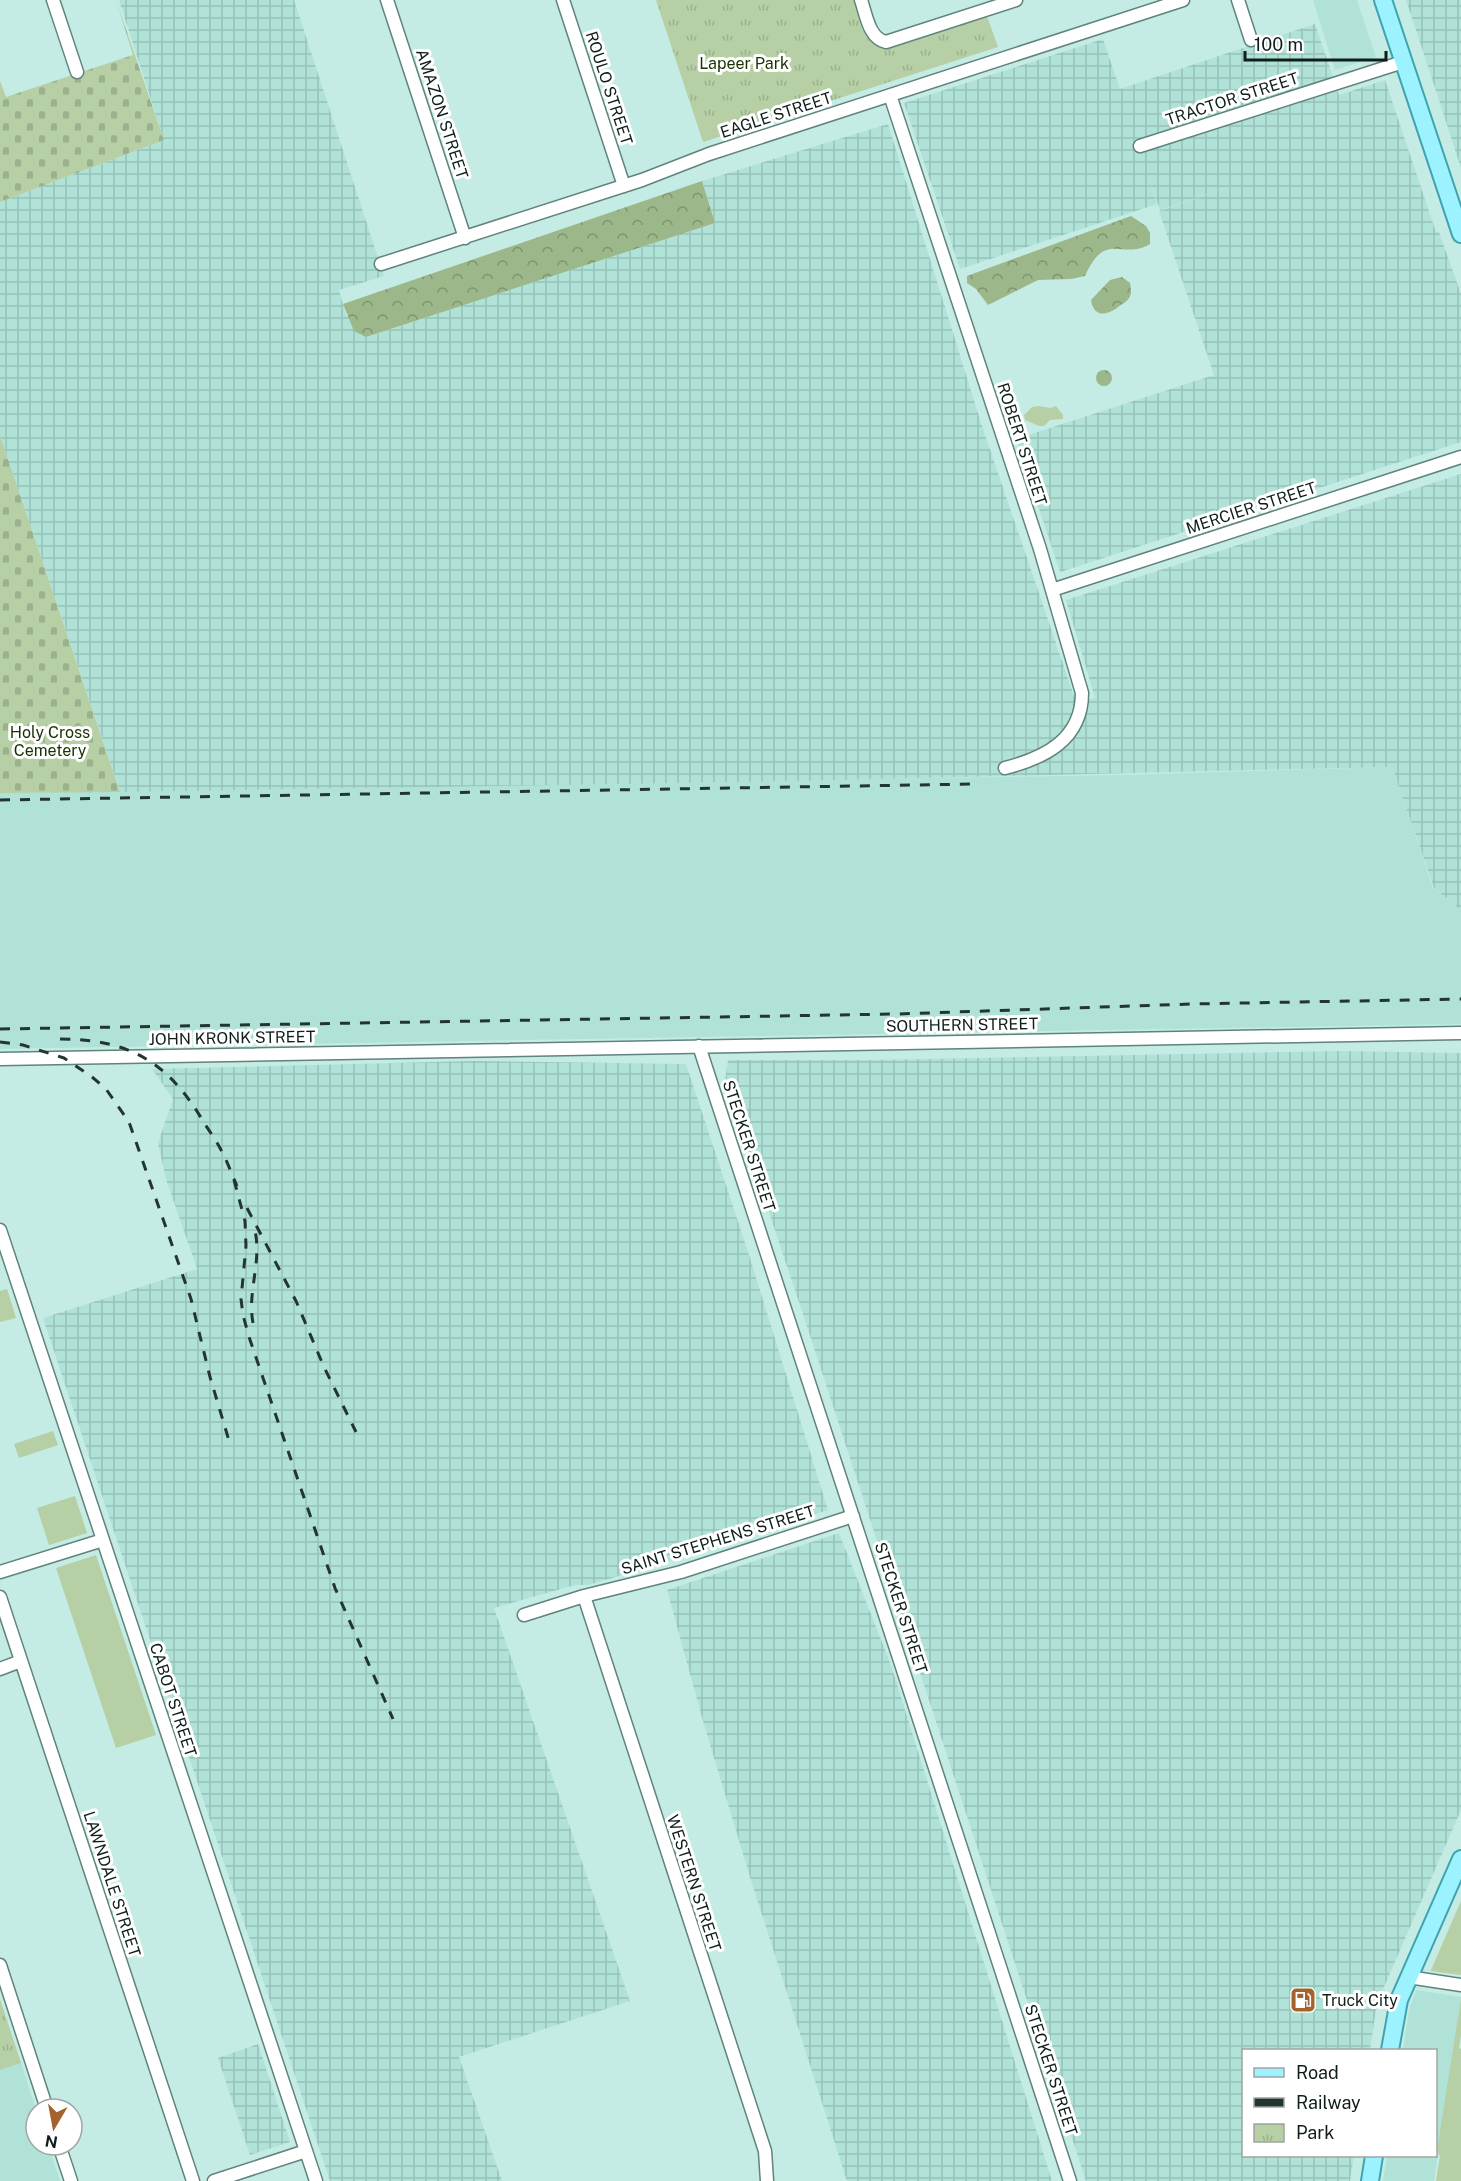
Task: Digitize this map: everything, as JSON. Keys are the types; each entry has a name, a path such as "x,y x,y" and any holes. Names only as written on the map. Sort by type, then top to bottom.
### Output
{"main road":[{"path":"1383,0 1461,234"},
{"path":"1390,2049 1396,2013 1408,1977 1461,1859"},
{"path":"1370,2181 1374,2157"}],"street":[{"path":"53,0 77,72"},
{"name":"AMAZON STREET","path":"387,0 465,237"},
{"name":"ROULO STREET","path":"563,0 624,186"},
{"path":"861,0 874,36 879,41 886,42 983,5 1016,0"},
{"name":"EAGLE STREET","path":"381,264 624,186 709,154 1183,0"},
{"path":"1238,0 1251,40"},
{"name":"TRACTOR STREET","path":"1140,146 1403,62"},
{"name":"ROBERT STREET","path":"890,95 1080,681 1081,708 1066,736 1053,750 1035,759 1005,768"},
{"name":"MERCIER STREET","path":"1052,590 1461,457"},
{"name":"SOUTHERN STREET","path":"464,1051 1461,1033"},
{"name":"STECKER STREET","path":"699,1046 1070,2181"},
{"name":"JOHN KRONK STREET","path":"0,1059 464,1051"},
{"name":"CABOT STREET","path":"0,1230 316,2181"},
{"name":"SAINT STEPHENS STREET","path":"524,1615 584,1596 681,1572 853,1516"},
{"path":"0,1572 103,1540"},
{"name":"WESTERN STREET","path":"584,1596 765,2151 767,2181"},
{"name":"LAWNDALE STREET","path":"0,1597 193,2181"},
{"path":"0,1669 21,1662"},
{"path":"0,1965 43,2097"},
{"path":"1408,1977 1461,1985"},
{"path":"214,2181 306,2151"},
{"path":"63,2157 71,2181"}],"shaded area":[{"path":"119,0 294,0 384,276 339,290 346,315 366,337 715,223 702,181 888,124 982,426 1076,702 1095,698 1066,600 1461,474 1461,910 1434,888 1392,767 794,781 0,794 120,791 0,435 0,202 164,140"},
{"path":"1313,0 1357,0 1376,57 1335,70"},
{"path":"1406,0 1461,0 1461,168 1436,91"},
{"path":"1315,24 1339,95 1385,80 1436,232 1439,232 1461,294 1461,442 1060,572 1016,439 1214,375 1159,211 1241,183 1160,210 1150,181 1157,204 960,269 904,103 1103,39 1120,89"},
{"path":"1392,767 1433,888 1461,910 1461,1024 0,1049 0,793 1122,775"},
{"path":"1341,1051 1461,1053 1461,1810 1377,2003 1370,2049 1242,2049 1242,2157 1354,2157 1350,2181 1086,2181 725,1081 728,1060 871,1060"},
{"path":"474,1061 686,1064 750,1258 828,1510 657,1565 494,1608 630,2001 459,2057 502,2181 330,2181 43,1318 197,1269 166,1179 158,1143 173,1099 152,1069"},
{"path":"839,1533 891,1665 1052,2181 847,2181 750,1877 703,1721 667,1590"},
{"path":"1416,1990 1461,1997 1434,2181 1383,2181 1387,2157 1437,2157 1437,2049 1403,2049 1409,2010"},
{"path":"258,2044 290,2142 250,2155 218,2058"},
{"path":"21,2063 32,2097 24,2097 24,2157 52,2157 60,2181 0,2181 0,2070"}],"green space":[{"path":"116,0 164,140 0,202 0,81 6,97 133,55"},
{"name":"Lapeer Park","path":"656,0 854,0 866,36 876,46 884,49 987,16 998,47 703,142"},
{"path":"702,181 715,223 366,337 354,331 343,304"},
{"path":"1131,216 1146,226 1150,233 1150,244 1131,250 1107,250 1093,262 1085,276 1071,279 1038,280 988,305 976,289 967,283 967,276"},
{"path":"1122,277 1130,283 1131,293 1128,299 1108,313 1097,312 1091,300 1110,280"},
{"path":"1101,370 1107,370 1112,378 1110,384 1101,386 1096,381 1096,375"},
{"path":"1056,406 1063,415 1063,419 1050,420 1044,426 1025,420 1024,415 1032,407 1050,408"},
{"name":"Holy Cross Cemetery","path":"0,435 120,792 0,793"},
{"path":"7,1289 16,1318 0,1322 0,1291"},
{"path":"53,1431 58,1445 19,1458 14,1444"},
{"path":"75,1496 87,1533 49,1545 37,1508"},
{"path":"96,1555 156,1735 116,1748 56,1568"},
{"path":"1461,1901 1461,1975 1431,1971 1431,1970"},
{"path":"1461,1998 1459,2048 1461,2049 1461,2181 1436,2181 1440,2156 1437,2151"},
{"path":"0,1999 21,2063 0,2070"}],"railway":[{"path":"0,800 975,784"},
{"path":"0,1029 897,1014 1191,1004 1461,999"},
{"path":"60,1039 85,1040 126,1049 161,1069 190,1101 220,1148 237,1186"},
{"path":"0,1042 23,1045 64,1058 106,1089 129,1122 191,1299 210,1377 230,1444"},
{"path":"234,1180 245,1221 246,1246 241,1299 249,1337 335,1588 393,1719"},
{"path":"247,1208 296,1301 324,1367 356,1432"},
{"path":"253,1323 252,1300 257,1254 255,1231"}],"place":[{"name":"Truck City","path":"1303,2000"}]}
